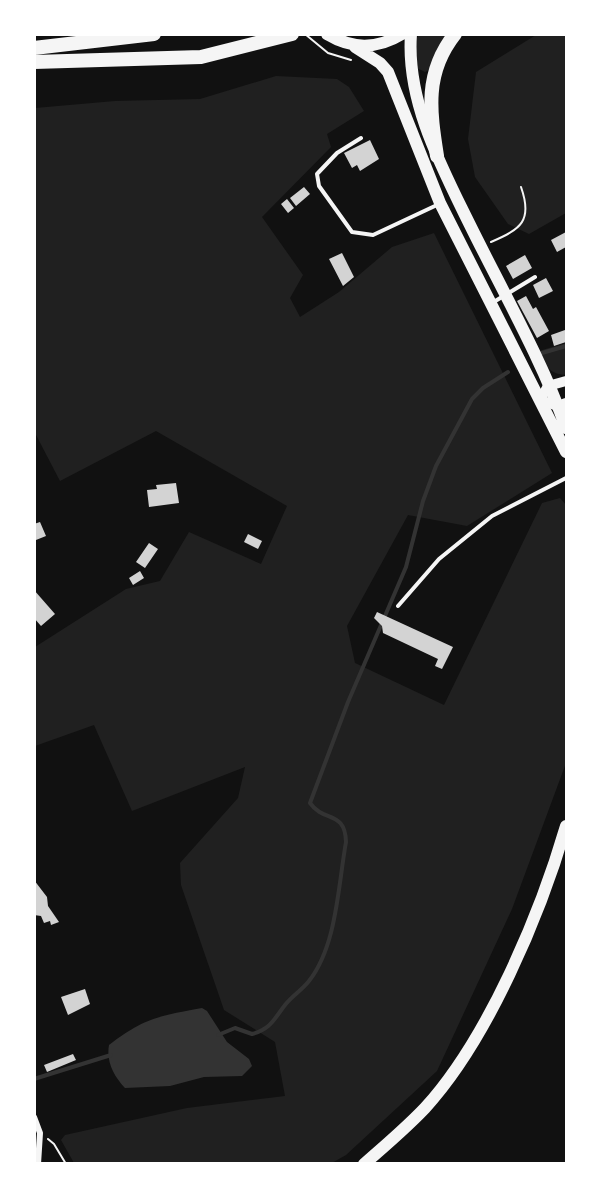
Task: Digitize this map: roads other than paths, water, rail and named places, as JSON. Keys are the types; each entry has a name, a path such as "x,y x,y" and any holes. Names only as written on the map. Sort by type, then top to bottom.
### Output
{"highway":[{"path":"34,48 154,34"},
{"path":"34,62 201,57 292,34"},
{"path":"437,156 429,106 440,58 455,34"}],"main road":[{"path":"327,34 355,47 380,63 388,72 440,203 567,452"},
{"path":"355,47 390,42 402,34"},
{"path":"411,34 410,61 416,94 437,156 548,386 562,404 567,428"},
{"path":"364,1164 426,1107 473,1041 511,972 567,826"}],"street":[{"path":"562,404 540,400 548,386 567,381"},
{"path":"34,1117 40,1132 38,1164"}],"lane":[{"path":"361,138 337,153 317,174 319,186 352,232 373,235 440,203 452,190"},
{"path":"491,303 505,297 535,277"},
{"path":"398,606 439,559 492,516 567,478"}],"waterway":[{"path":"542,353 566,346"},
{"path":"218,1035 235,1028 252,1034 268,1026 309,981 325,950 335,914 346,842 345,832 338,821 321,813 310,803 348,702 406,567 423,501 436,466 472,399 483,388 508,372"},
{"path":"34,1079 111,1055"}]}
